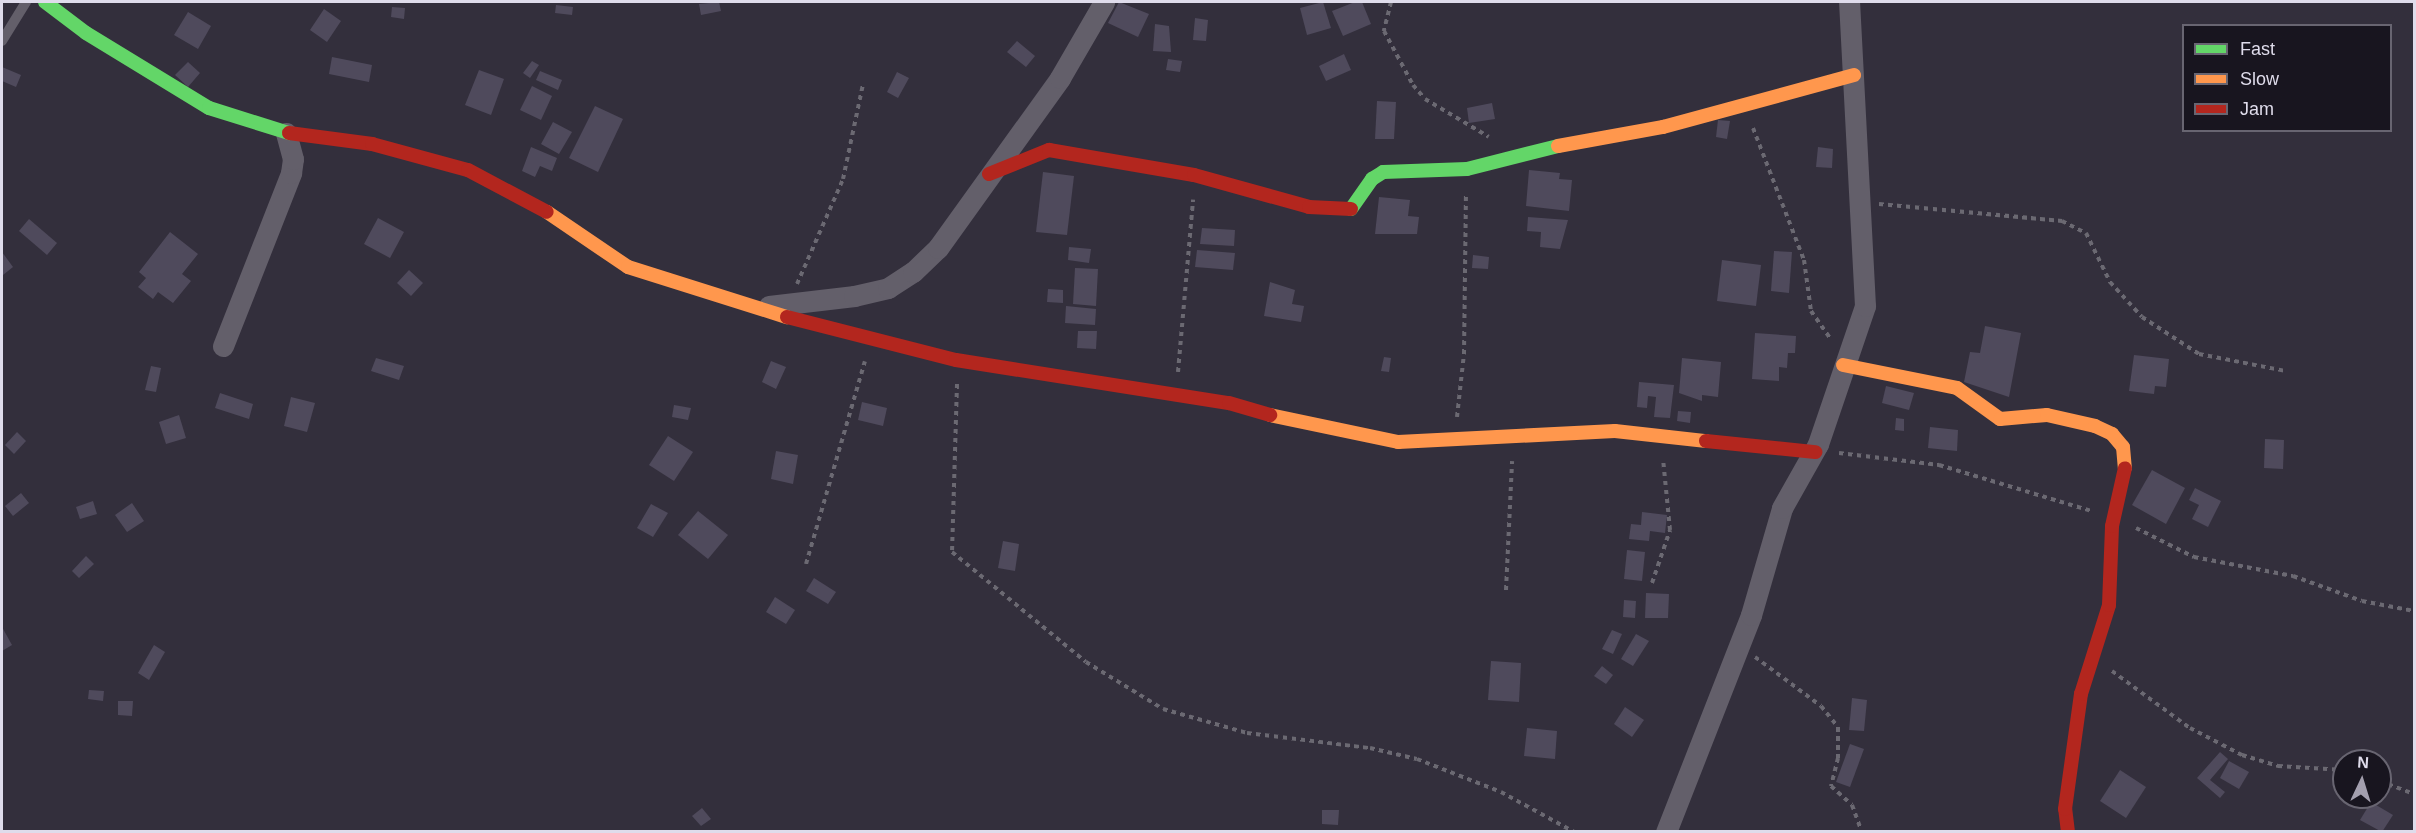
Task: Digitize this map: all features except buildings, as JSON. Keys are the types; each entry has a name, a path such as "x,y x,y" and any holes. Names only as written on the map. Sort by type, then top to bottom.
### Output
{"street":[{"path":"45,2 86,33 209,108 286,133 372,144 468,170 526,198 628,267 872,340 956,360 1177,394 1355,436 1453,442 1512,439 1591,430 1817,448"},
{"path":"753,306 793,305 888,288 913,272 938,248 1060,78 1104,2"},
{"path":"1666,831 1738,653 1782,508 1817,448 1867,299 1850,2"},
{"path":"989,174 1049,150 1194,176 1340,212 1358,206 1372,179 1383,172 1467,169 1508,155 1651,129 1854,75"},
{"path":"223,346 291,173 293,159 286,133"},
{"path":"1843,365 1957,388 2000,419 2047,415 2112,434 2123,447 2125,468 2116,514 2109,605 2081,694 2067,789 2068,831"}],"lane":[{"path":"2,41 26,2"}],"path":[{"path":"1391,2 1384,31 1413,85 1425,99 1488,137 1508,155"},
{"path":"793,305 803,261 843,179 863,84"},
{"path":"1748,104 1756,144 1804,260 1811,311 1843,365"},
{"path":"1453,442 1464,354 1467,169"},
{"path":"1177,394 1194,176"},
{"path":"1861,200 2069,223 2086,233 2110,282 2142,317 2199,354 2286,370"},
{"path":"806,564 872,340"},
{"path":"956,360 958,451 950,522 952,552 1086,662 1163,708 1247,734 1370,748 1417,759 1501,792 1574,831"},
{"path":"1652,583 1670,530 1663,487 1665,435"},
{"path":"1506,590 1512,439"},
{"path":"1817,448 1838,453 1939,465 2090,511 2116,514 2145,535 2194,557 2293,576 2362,601 2415,610"},
{"path":"1752,648 1759,662 1821,706 1838,727 1838,758 1831,786 1852,806 1862,831"},
{"path":"2094,651 2148,699 2242,755 2278,766 2332,769"},
{"path":"2392,785 2415,794"}],"traffic: fast":[{"path":"45,2 86,33 209,108 289,133"},
{"path":"1351,209 1372,179 1383,172 1467,169 1558,146"}],"traffic: slow":[{"path":"1558,146 1663,127 1854,75"},
{"path":"547,212 628,267 787,317"},
{"path":"1843,365 1957,388 2000,419 2047,415 2095,426 2112,434 2123,447 2125,468"},
{"path":"1270,415 1398,442 1615,431 1706,441"}],"traffic: jam":[{"path":"289,133 372,144 468,170 547,212"},
{"path":"989,174 1049,150 1194,175 1309,207 1351,209"},
{"path":"787,317 956,360 1229,403 1270,415"},
{"path":"1706,441 1815,452"},
{"path":"2068,832 2065,809 2081,694 2109,605 2112,526 2125,468"}]}
